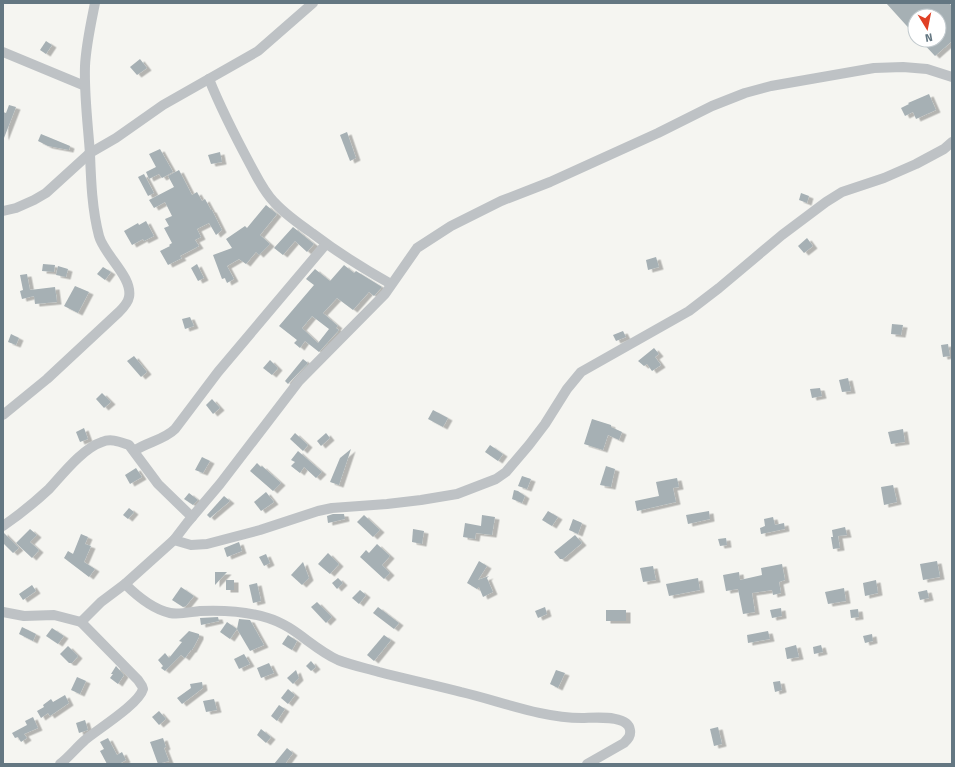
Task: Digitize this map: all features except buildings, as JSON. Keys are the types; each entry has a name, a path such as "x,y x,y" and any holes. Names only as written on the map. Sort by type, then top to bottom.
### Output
{"street":[{"path":"3,415 47,379 119,312 130,297 126,281 105,249 99,236 91,182 85,66 95,3"},
{"path":"3,211 16,208 34,200 46,192 90,153 116,138 163,105 258,51 313,3"},
{"path":"3,52 86,86"},
{"path":"81,622 101,602 125,584 174,540 220,484 299,381 385,294 416,248 451,226 501,201 550,182 658,133 712,106 745,93 771,86 874,68 903,67 927,69 952,77"},
{"path":"209,79 233,133 259,182 280,209 326,244 359,266 391,284"},
{"path":"174,540 191,545 207,544 260,530 318,511 332,508 421,500 457,494 496,479 506,472 529,445 545,424 567,389 581,372 689,311 782,235 842,192 884,178 916,164 944,149 952,142"},
{"path":"134,451 148,443 170,434 175,429 218,372 326,244"},
{"path":"3,526 35,502 76,460 102,441 115,441 129,445 158,484 192,517"},
{"path":"125,584 136,595 150,605 171,613 223,610 237,611 269,618 289,628 332,657 351,664 485,697 544,714 576,718 612,718 624,721 628,724 631,731 628,739 624,743 587,764"},
{"path":"3,612 24,616 54,615 81,622 138,680 142,686 143,689 137,699 85,740 60,764"}]}
